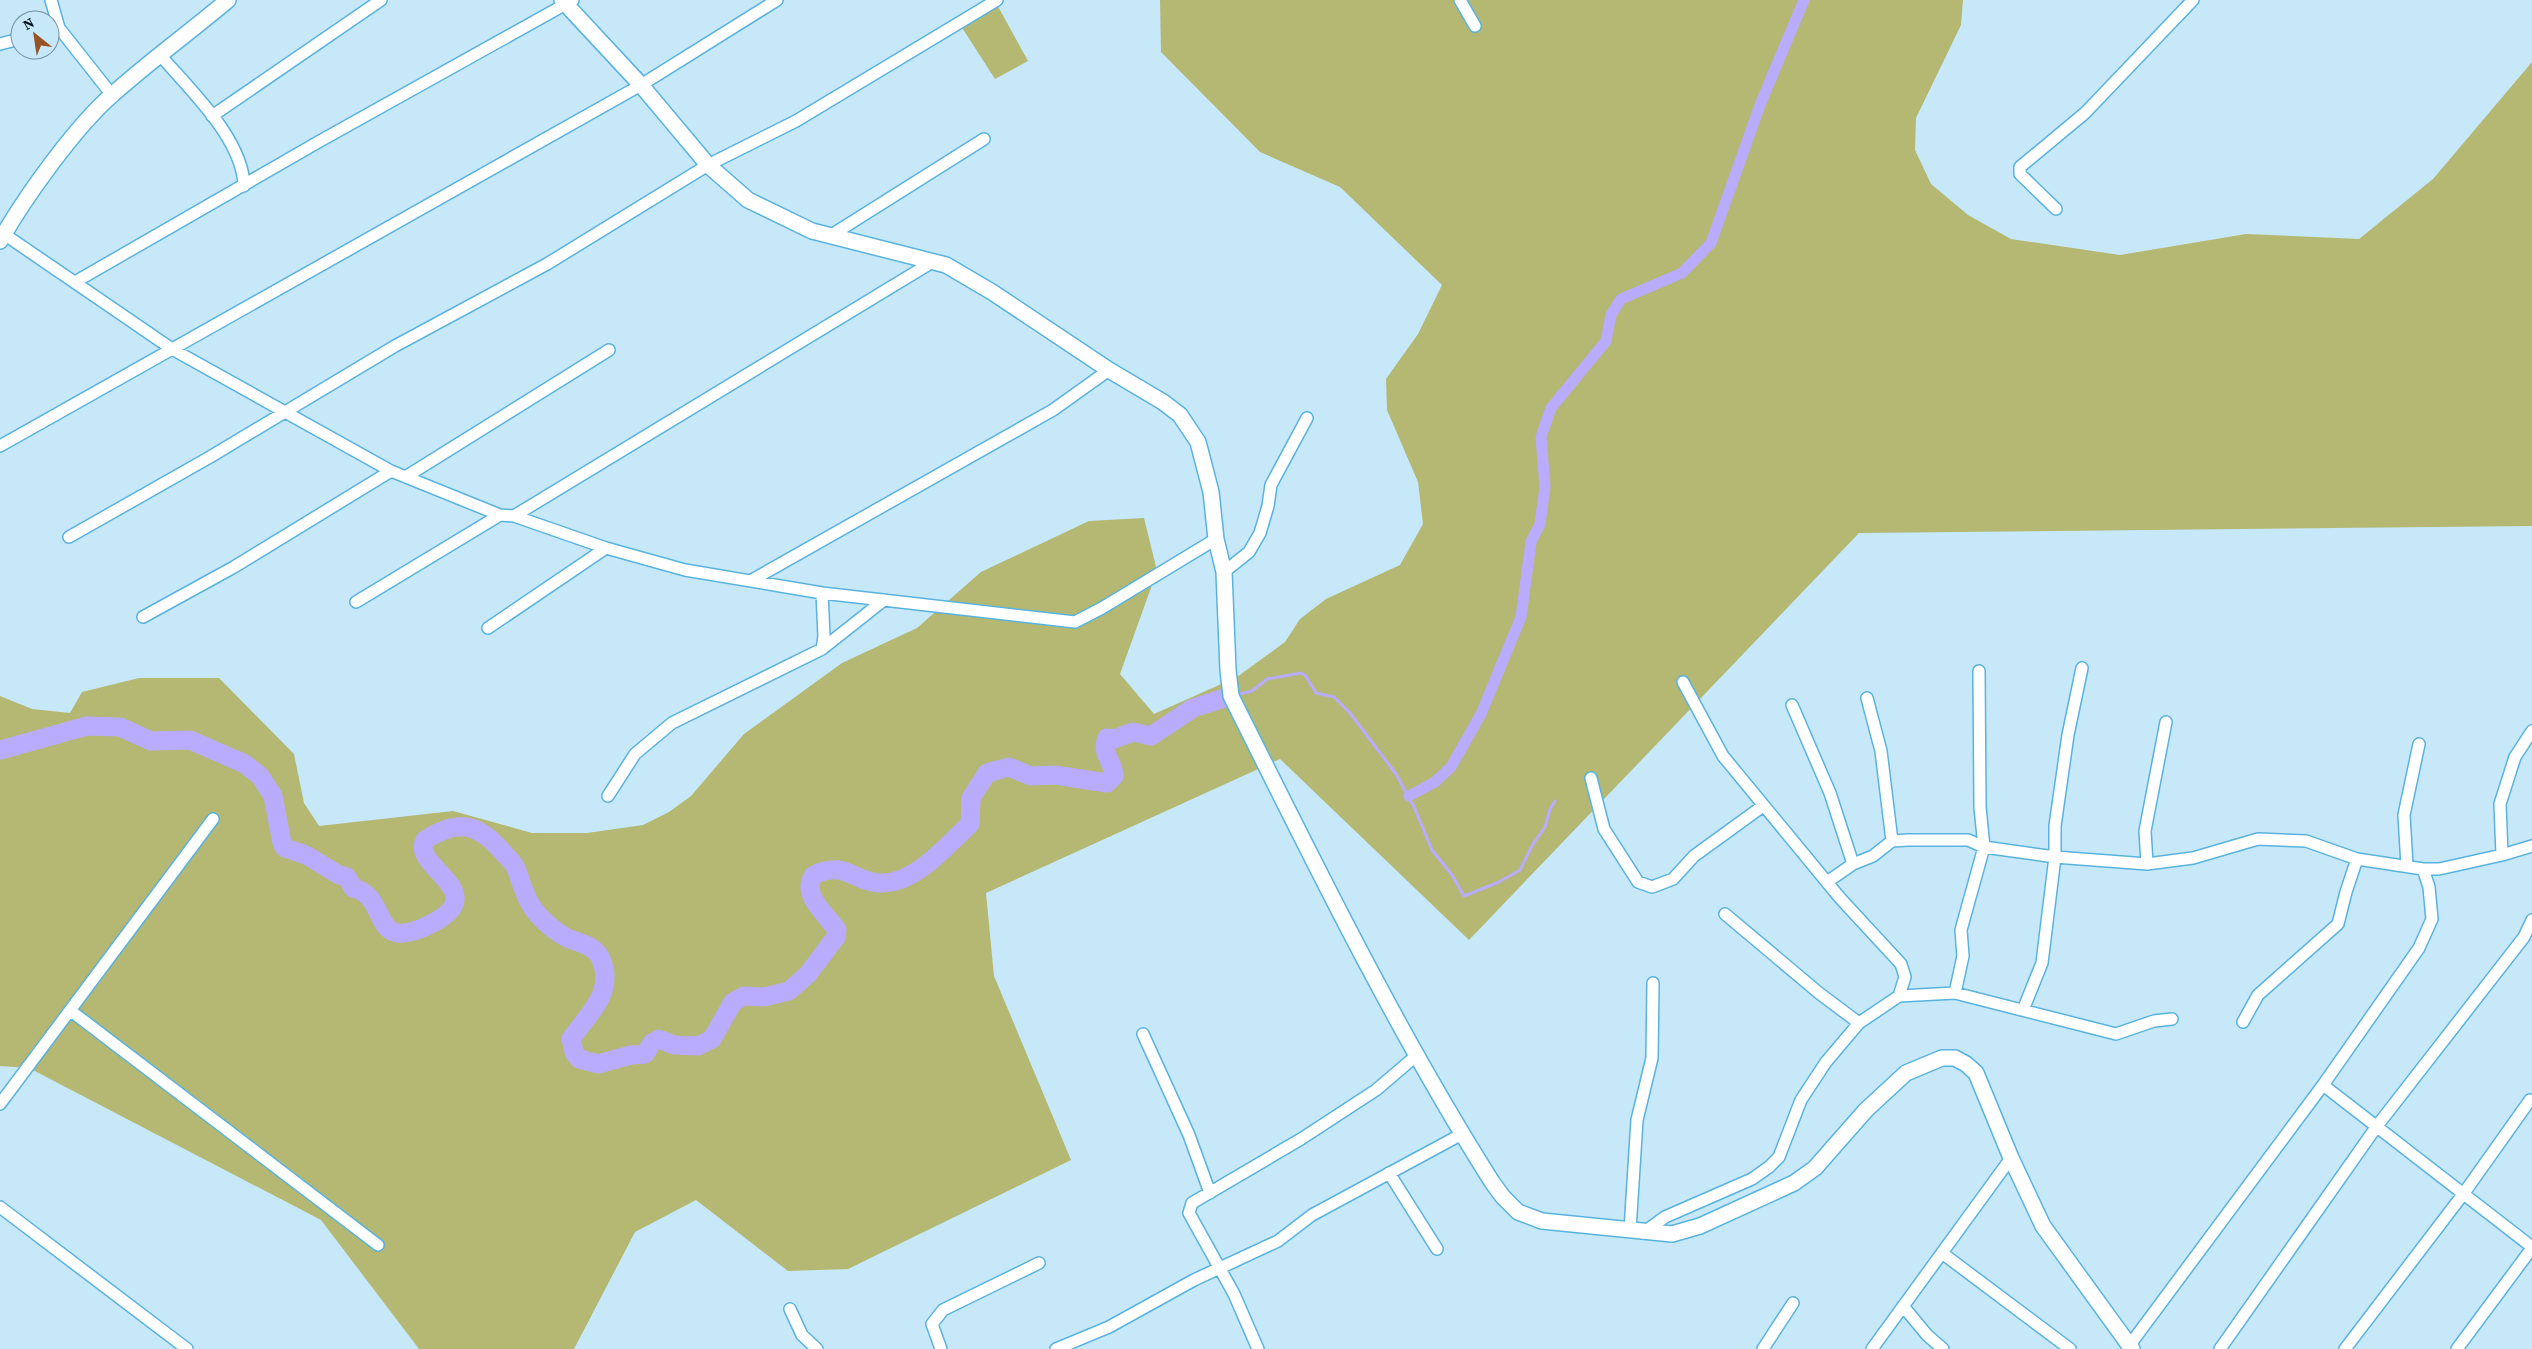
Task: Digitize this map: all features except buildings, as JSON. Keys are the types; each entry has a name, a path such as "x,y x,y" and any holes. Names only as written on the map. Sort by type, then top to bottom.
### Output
{"main road":[{"path":"2,238 39,182 78,132 112,95 228,0"},
{"path":"567,1 708,165 748,200 792,223 830,236 934,261 992,292 1109,370 1163,402 1180,415 1198,442 1211,492 1216,540 1224,572 1228,670 1231,696 1303,842 1417,1055 1462,1134 1503,1197 1518,1212 1542,1221 1672,1234 1700,1226 1794,1183 1814,1168 1866,1110 1906,1073 1942,1058 1955,1058 1966,1064 1976,1074 2011,1158 2043,1226 2130,1347"}],"street":[{"path":"212,116 381,0"},
{"path":"0,446 641,85 777,0"},
{"path":"69,537 169,481 395,346 547,264 708,165 796,120 995,0"},
{"path":"1460,0 1475,26"},
{"path":"2056,209 2020,174 2020,168 2085,113 2193,0"},
{"path":"75,282 567,1"},
{"path":"60,35 112,95"},
{"path":"161,56 212,116 233,146 244,176 244,186"},
{"path":"830,236 984,139"},
{"path":"2,238 75,282 172,349 391,471 408,476 500,515 514,516 606,548 685,570 822,593 1075,622 1216,540"},
{"path":"514,516 934,261"},
{"path":"408,476 609,350"},
{"path":"752,580 1053,410 1109,370"},
{"path":"1224,572 1249,552 1260,533 1268,506 1270,485 1307,418"},
{"path":"143,617 234,567 391,471"},
{"path":"356,602 500,515"},
{"path":"488,628 606,548"},
{"path":"822,593 824,636 822,650"},
{"path":"608,796 635,754 672,723 822,650 884,600"},
{"path":"2023,1010 2042,963 2055,857 2055,826 2068,735 2082,668"},
{"path":"1955,993 1963,956 1961,930 1984,847 1980,806 1978,671"},
{"path":"1683,682 1723,756 1827,882 1901,964 1905,977 1899,996"},
{"path":"1867,698 1881,751 1892,842"},
{"path":"1792,705 1830,793 1853,864"},
{"path":"2147,864 2145,831 2166,722"},
{"path":"2502,855 2500,804 2515,757 2532,731"},
{"path":"2407,866 2404,815 2419,744"},
{"path":"1591,778 1604,829 1638,882 1652,887 1673,879 1694,856 1763,806"},
{"path":"0,1104 213,819"},
{"path":"1827,882 1853,864 1873,856 1892,842 1968,840 1984,847 2055,857 2147,864 2193,858 2258,839 2306,841 2357,859 2439,869 2502,855 2532,846"},
{"path":"2243,1022 2258,995 2280,979 2338,924 2357,859"},
{"path":"2130,1347 2324,1085 2419,948 2432,919 2429,887 2423,868"},
{"path":"1725,914 1859,1023"},
{"path":"2220,1349 2377,1126 2524,937 2532,920"},
{"path":"1653,983 1652,1058 1637,1120 1636,1231 1752,1179 1779,1157 1801,1100 1826,1062 1859,1023 1899,996 1955,993 2116,1034 2154,1021 2172,1018"},
{"path":"70,1011 378,1245"},
{"path":"1144,1034 1189,1135 1210,1193"},
{"path":"1258,1349 1234,1294 1189,1213 1192,1203 1280,1153 1368,1095 1417,1055"},
{"path":"2324,1085 2532,1247 2457,1349"},
{"path":"2345,1349 2464,1193 2530,1100"},
{"path":"1056,1349 1109,1327 1194,1280 1278,1241 1312,1215 1462,1134"},
{"path":"1872,1349 2011,1158"},
{"path":"1389,1173 1437,1249"},
{"path":"0,1207 187,1349"},
{"path":"1942,1253 2070,1349"},
{"path":"941,1349 932,1324 943,1310 1039,1263"},
{"path":"1763,1349 1793,1302"},
{"path":"1903,1306 1927,1335 1943,1349"},
{"path":"790,1309 802,1335 817,1349"}],"green space":[{"path":"1160,0 1963,0 1961,25 1916,118 1915,150 1931,184 1968,215 2011,239 2120,255 2246,234 2359,239 2433,179 2532,62 2532,526 1859,533 1469,940 1280,759 986,893 994,976 1071,1160 848,1269 788,1271 696,1200 635,1232 574,1349 419,1349 321,1220 29,1068 0,1066 0,696 32,709 70,713 82,692 139,678 219,678 294,754 304,803 319,826 453,811 532,833 587,833 643,825 669,812 691,796 744,734 842,663 917,628 981,572 1089,521 1144,518 1157,571 1120,674 1154,714 1237,677 1285,642 1300,619 1326,599 1400,565 1423,524 1418,482 1387,410 1386,379 1418,334 1442,285 1340,187 1260,152 1161,52"},
{"path":"995,1 1028,61 995,79 959,23"}],"waterway":[{"path":"1409,796 1435,782 1451,767 1481,714 1521,617 1531,542 1540,524 1545,487 1541,437 1551,408 1606,341 1611,315 1621,299 1682,273 1711,243 1760,105 1804,0"},
{"path":"1235,695 1252,691 1267,679 1301,673 1305,675 1316,693 1334,697 1350,713 1396,774 1415,809 1432,850 1452,875 1464,896 1499,882 1520,870 1533,844 1545,827 1550,809 1555,801"},
{"path":"0,750 87,726 120,727 151,741 190,740 245,764 260,776 273,796 282,843 285,848 306,855 339,875 347,877 353,888 365,893 373,902 383,922 389,929 398,933 412,932 433,923 449,911 455,900 453,890 428,860 423,850 425,840 447,829 457,827 475,829 492,841 512,862 530,903 543,920 567,938 591,948 601,959 605,982 602,992 598,1002 571,1039 574,1052 579,1059 598,1064 631,1055 645,1054 652,1043 659,1039 674,1045 698,1046 712,1039 733,1002 744,996 764,997 789,991 808,974 836,937 837,930 812,897 810,889 814,875 824,871 841,870 862,879 879,883 892,882 918,871 970,824 971,798 987,773 1009,767 1031,776 1055,775 1107,783 1114,776 1105,748 1107,738 1114,739 1133,732 1151,736 1193,708 1231,696"}]}
